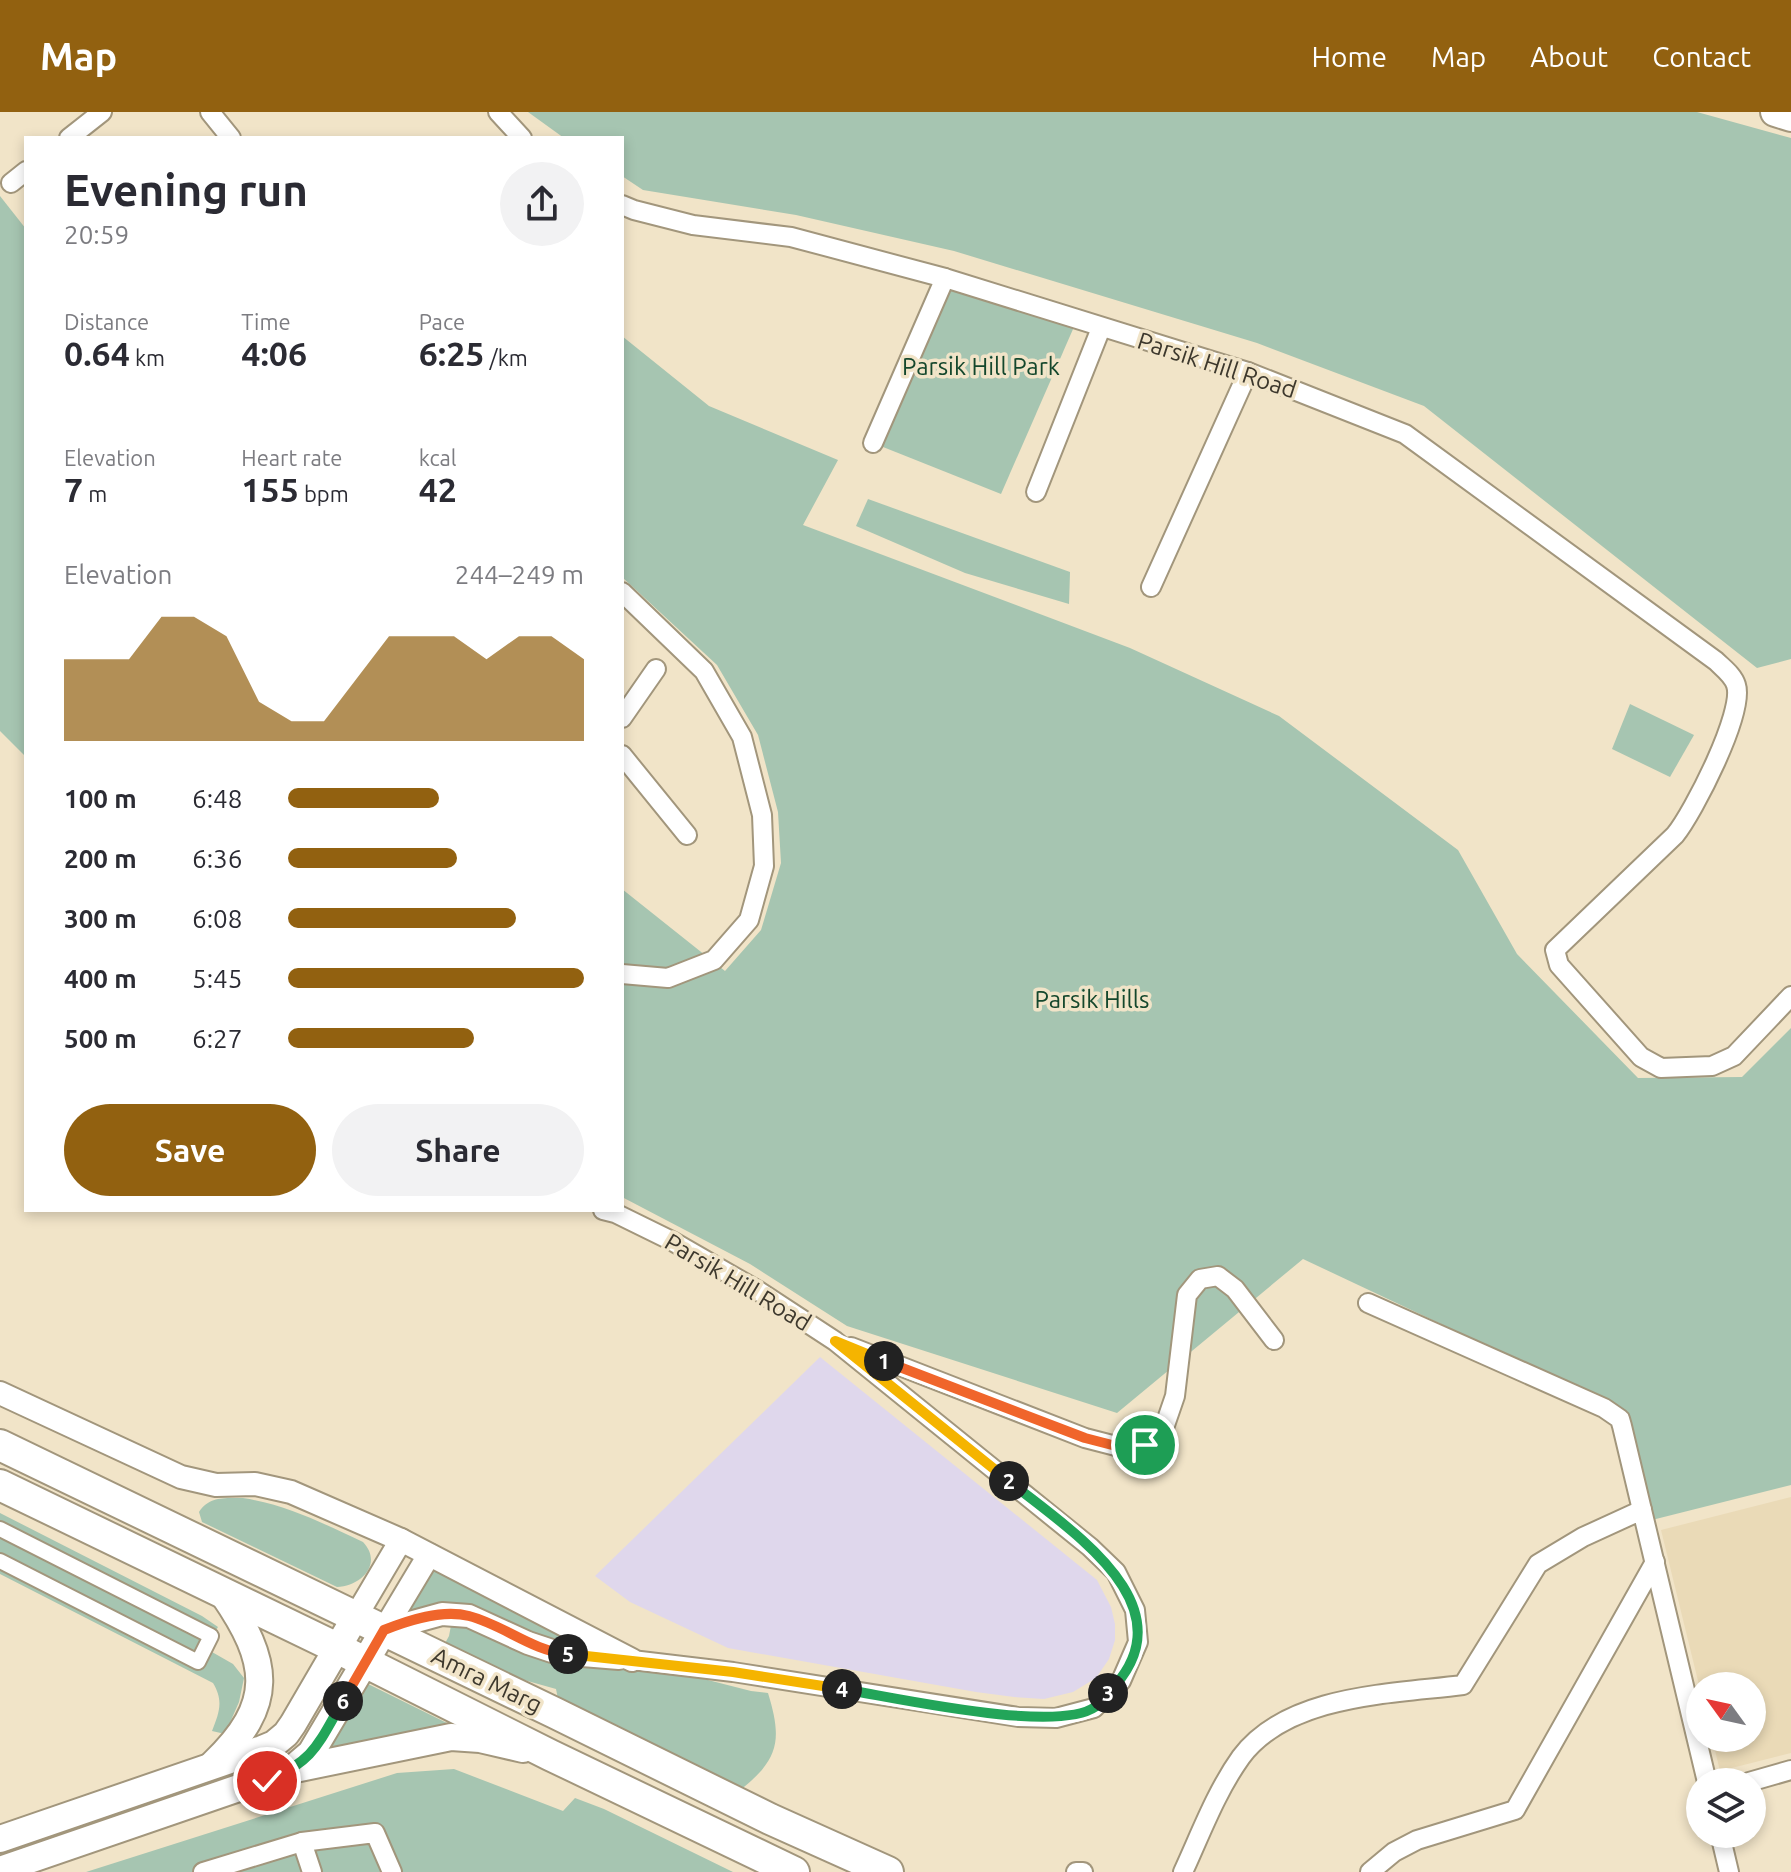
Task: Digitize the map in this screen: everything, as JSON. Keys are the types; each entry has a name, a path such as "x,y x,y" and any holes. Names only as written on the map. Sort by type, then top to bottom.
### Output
{"highway":[{"name":"Amra Marg","path":"0,1445 770,1819 888,1872"},
{"name":"Amra Marg","path":"0,1485 794,1872"}],"main road":[{"path":"1775,112 1791,117"},
{"path":"208,1770 238,1738 251,1718 258,1698 256,1650 245,1626 223,1594"},
{"path":"0,1839 208,1770 274,1744 286,1734 356,1616"},
{"path":"291,1770 311,1753 384,1630"},
{"path":"0,1870 291,1770 451,1737 480,1739 550,1755"}],"street":[{"path":"210,112 229,136"},
{"path":"498,112 517,136"},
{"path":"71,136 90,115"},
{"name":"Parsik Hill Road","path":"624,206 693,225 791,237 945,278 1248,372 1405,434 1716,661 1730,674 1736,685 1737,701 1732,720 1689,818 1555,950 1559,965 1641,1057 1661,1068 1712,1066 1734,1056 1791,996"},
{"path":"873,443 945,278"},
{"path":"1036,492 1101,328"},
{"path":"1151,587 1248,372"},
{"path":"624,594 704,671 742,737 762,815 764,866 749,920 714,960 668,978 624,974"},
{"path":"624,715 656,669"},
{"path":"624,757 687,835"},
{"name":"Parsik Hill Road","path":"0,1393 181,1477 216,1485 255,1484 291,1492 401,1540 632,1660 733,1672 1018,1717 1056,1718 1094,1708 1121,1681 1138,1642 1135,1610 1116,1572 1090,1547 835,1341 757,1290 672,1241 611,1212"},
{"path":"835,1341 1085,1438 1116,1446 1145,1445 1164,1428 1175,1396 1187,1295 1200,1279 1218,1276 1235,1289 1274,1340"},
{"path":"1368,1303 1604,1408 1620,1419 1704,1768"},
{"path":"1183,1872 1221,1788 1244,1754 1273,1729 1299,1713 1354,1698 1463,1685 1538,1564 1583,1537 1642,1510"},
{"path":"0,1529 211,1636 198,1662 0,1561"},
{"path":"356,1616 401,1540"},
{"path":"384,1630 429,1555"},
{"path":"1370,1872 1394,1852 1417,1840 1515,1810 1655,1562"},
{"path":"384,1630 442,1614 469,1616 558,1653 632,1660"},
{"path":"1766,1777 1791,1770"},
{"path":"203,1872 229,1868 302,1842 375,1833 392,1872"},
{"path":"302,1842 312,1872"},
{"path":"1723,1848 1729,1872"},
{"path":"1076,1872 1083,1872"}],"shaded area":[{"path":"820,1357 1097,1580 1111,1607 1115,1640 1109,1659 1096,1678 1073,1692 1044,1699 1014,1697 728,1648 630,1602 595,1576"},
{"path":"1791,1497 1791,1753 1732,1768 1719,1768 1715,1752 1766,1752 1766,1672 1696,1672 1661,1530"}],"green space":[{"path":"528,112 1697,112 1791,138 1791,659 1757,668 1424,406 1257,343 954,251 796,215 643,190 624,177 624,136 561,136"},
{"path":"0,196 24,226 24,755 0,731"},
{"name":"Parsik Hill Park","path":"945,278 1077,320 1001,494 873,443"},
{"name":"Parsik Hills","path":"624,338 709,406 838,460 803,525 1130,648 1279,716 1458,850 1517,954 1638,1078 1742,1077 1791,1028 1791,1485 1636,1524 1628,1412 1303,1259 1117,1413 847,1326 750,1264 624,1198 624,891 725,971 761,930 781,863 778,812 758,735 717,665 624,579"},
{"path":"868,499 1070,572 1069,604 965,573 856,526"},
{"path":"1630,704 1694,735 1670,777 1612,749"},
{"path":"243,1498 290,1510 363,1542 371,1558 367,1572 346,1586 337,1587 202,1522 199,1512 208,1503 218,1499"},
{"path":"0,1513 218,1627 205,1648 233,1664 244,1678 239,1702 225,1734 212,1731 219,1707 213,1683 0,1574"},
{"path":"432,1566 588,1643 564,1644 516,1627 401,1617"},
{"path":"453,1615 768,1693 776,1736 770,1758 740,1790 558,1699 556,1689 438,1656 449,1636"},
{"path":"366,1683 451,1725 326,1754"},
{"path":"454,1769 563,1811 575,1798 733,1872 86,1872 397,1773"}],"route":[{"path":"267,1781 303,1763 311,1753 384,1630 442,1614 469,1616 558,1653 733,1672 1018,1717 1056,1718 1094,1708 1121,1681 1138,1642 1135,1610 1116,1572 1090,1547 835,1341 1085,1438 1116,1446 1145,1445"}]}
